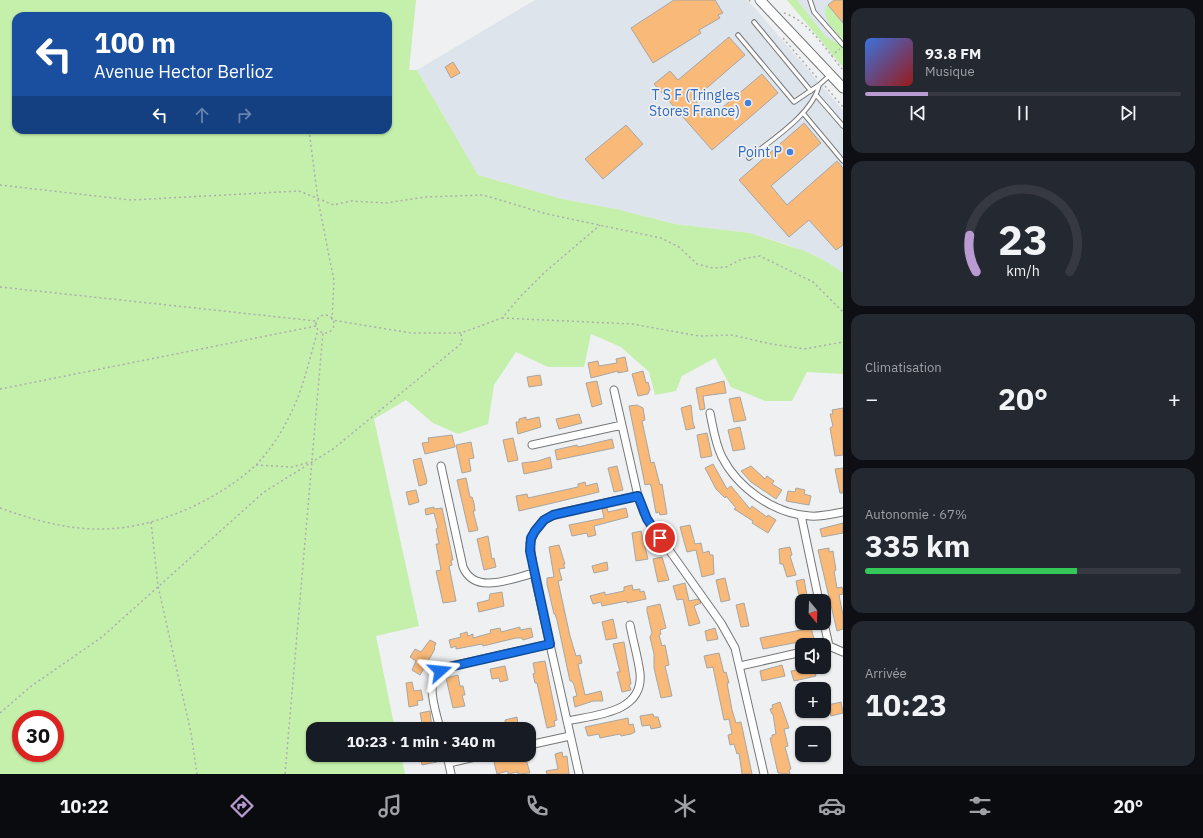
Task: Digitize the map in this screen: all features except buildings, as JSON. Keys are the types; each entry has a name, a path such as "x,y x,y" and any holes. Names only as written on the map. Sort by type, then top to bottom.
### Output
{"main road":[{"path":"757,2 769,10 843,88"}],"street":[{"path":"614,390 638,496 644,513 729,635 740,666 764,774"},
{"path":"710,413 719,450 731,470 740,482 768,503 801,515 822,516 843,512"},
{"path":"532,445 622,425"},
{"path":"441,466 463,567 468,575 477,581 487,584 534,573"},
{"path":"579,774 534,573 530,543 535,531 544,520 559,513 638,496"},
{"path":"801,515 818,594"},
{"path":"567,721 618,709 633,699 638,689 640,678 630,625"},
{"path":"439,722 432,690 433,680 440,671 445,668 550,644"},
{"path":"831,648 843,652"},
{"path":"740,666 795,654"},
{"path":"536,743 570,736"},
{"path":"451,774 449,763 453,762"}],"lane":[{"path":"810,0 814,12 843,46"},
{"path":"754,22 811,91"},
{"path":"738,35 794,102 811,91 830,75"},
{"path":"749,158 803,113 817,96 820,84"},
{"path":"817,96 843,126"},
{"path":"803,113 843,161"}],"path":[{"path":"749,0 757,2"},
{"path":"769,10 784,13 798,19 843,70"},
{"path":"783,37 820,84 843,108"},
{"path":"831,56 843,46"},
{"path":"310,134 318,200 334,281 332,320 332,329 328,332 322,332 318,330 316,321 319,317 324,315 329,316 332,320 411,333 462,334 502,318 632,324 699,336 732,335 771,344 804,349 843,342"},
{"path":"0,185 131,200 299,191 318,200 334,205 351,201 386,203 426,197 483,195 515,206 661,238 679,247 697,264 713,268 726,267 742,259 760,256 812,282 843,312"},
{"path":"502,318 545,272 600,225"},
{"path":"0,287 316,321"},
{"path":"0,389 316,326"},
{"path":"0,508 24,517 61,525 97,529 133,527 151,522 173,515 209,497 233,483 255,465 273,443 288,418 304,381 318,330"},
{"path":"285,774 322,332"},
{"path":"0,713 30,687 102,637 264,492 334,449 462,343 462,334"},
{"path":"255,465 292,467 312,462"},
{"path":"151,522 158,586 192,733 197,774"}],"shaded area":[{"path":"535,0 746,0 753,6 843,110 843,273 818,257 789,245 750,233 675,224 616,209 562,199 478,175 417,70"},
{"path":"787,0 843,0 843,67 833,55"}],"green space":[{"path":"0,0 416,0 409,70 417,70 478,175 562,199 616,209 675,224 750,233 805,251 827,262 843,273 843,374 807,372 792,401 765,401 731,387 715,358 682,376 676,391 655,395 649,372 621,347 591,334 584,367 548,367 516,352 494,385 488,424 458,434 433,423 406,400 374,419 419,626 376,636 394,722 306,722 306,762 402,762 405,774 0,774"},
{"path":"787,0 797,0 826,37 843,48 843,67"},
{"path":"828,5 843,23 843,40 833,29 827,19 826,10"}],"place":[{"name":"T S F (Tringles Stores France)","path":"748,103"},
{"name":"Point P","path":"790,152"}],"route":[{"path":"440,671 445,668 550,644 530,548 531,538 538,526 550,516 638,496 647,519 660,538"}]}
